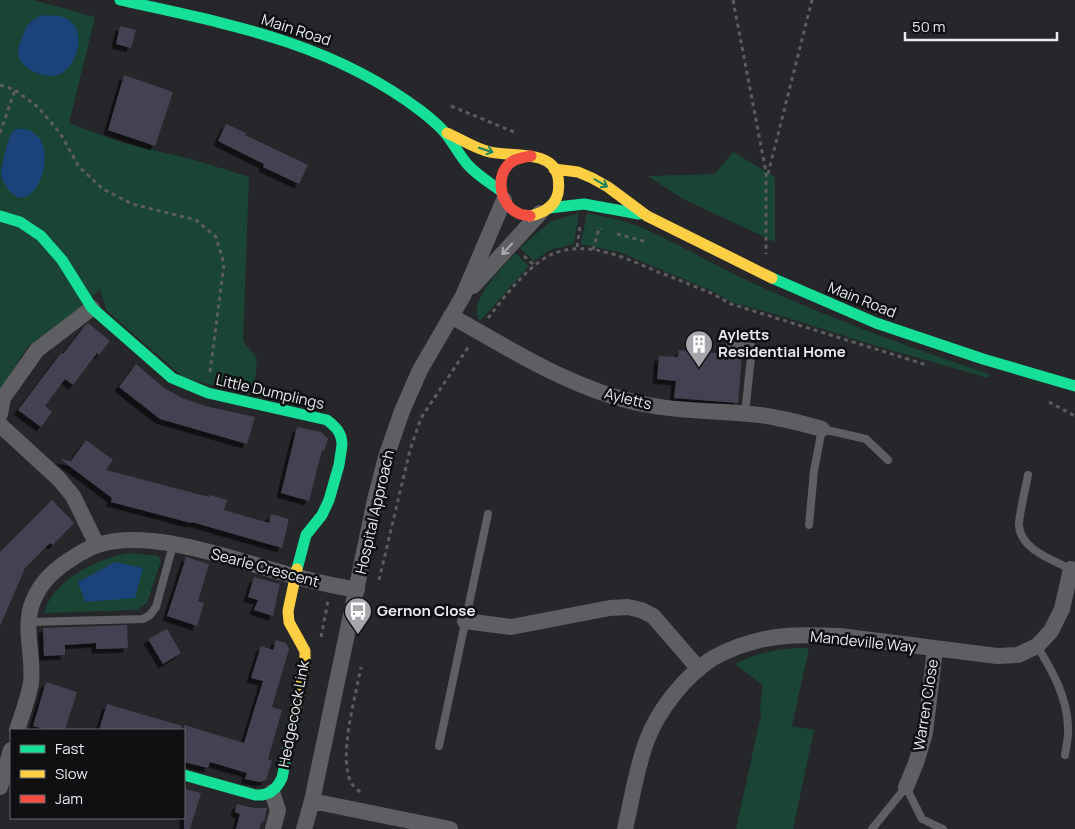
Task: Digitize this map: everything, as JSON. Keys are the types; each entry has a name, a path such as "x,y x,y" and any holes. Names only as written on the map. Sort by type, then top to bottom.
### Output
{"main road":[{"name":"Main Road","path":"120,0 151,4 260,34 334,58 393,90 411,103 444,132 472,169 502,195 513,210 520,213 533,215 584,204 647,216"},
{"name":"Main Road","path":"444,132 489,152 540,158 548,162 554,169 578,172 592,178 608,187 647,216 766,276 876,323 983,359 1075,386"},
{"path":"502,195 500,184 505,169 517,159 531,156"},
{"path":"545,211 558,195 559,180 554,169"},
{"name":"Little Dumplings","path":"0,216 20,222 41,236 62,260 92,308 172,378 188,386 208,392 327,420 336,427 342,436 343,451 328,506 321,517 309,528 304,539 295,577"},
{"name":"Hedgecock Link","path":"272,792 282,778 305,665 305,651 289,622 288,611 295,577"},
{"path":"185,775 254,795 263,796 272,792"}],"street":[{"name":"Hospital Approach","path":"304,829 312,801 375,500 389,448 402,411 420,370 463,296 502,195"},
{"name":"Hospital Approach","path":"463,296 545,211"},
{"path":"0,414 3,398 36,350 92,308"},
{"name":"Ayletts","path":"451,316 574,382 616,398 667,408 774,418 822,429"},
{"path":"0,424 59,479 68,490 97,545"},
{"name":"Searle Crescent","path":"17,729 31,682 29,622 31,607 48,577 80,554 97,545 118,540 142,540 174,545 226,557 295,577 357,590"},
{"name":"Mandeville Way","path":"625,829 639,764 647,738 664,708 678,689 713,658 761,640 786,636 840,636 997,656 1018,655 1037,646 1051,631 1062,609 1071,569"},
{"path":"465,621 510,627 610,608 628,607 641,610 653,616 699,669"},
{"name":"Warren Close","path":"906,787 925,733 935,649"},
{"path":"0,787 10,753"},
{"path":"272,792 278,810 272,829"},
{"path":"312,801 396,824 450,829"}],"lane":[{"path":"730,345 752,347 745,414"},
{"path":"809,525 814,471 822,429 866,439 888,460"},
{"path":"1028,475 1019,524 1024,540 1040,553 1071,569"},
{"path":"438,746 488,514"},
{"path":"29,622 143,619 150,615 156,607 174,545"},
{"path":"1037,646 1050,666 1063,697 1068,728 1065,755"},
{"path":"872,829 906,787 922,820 943,829"}],"path":[{"path":"733,0 766,172 766,276"},
{"path":"766,179 812,0"},
{"path":"0,85 15,90 38,107 60,133 79,168 103,189 132,204 196,220 216,237 224,264 208,392"},
{"path":"0,133 15,90"},
{"path":"593,250 599,229 656,244"},
{"path":"378,584 410,450 421,418 505,297 534,266 556,252 576,248 593,250 630,260 731,304 934,367"},
{"path":"1043,398 1075,416"},
{"path":"361,664 347,742 348,771 352,784 363,795"}],"green space":[{"path":"0,0 33,0 95,17 69,123 120,142 195,160 249,177 243,341 257,358 254,396 184,378 106,310 100,289 80,309 27,347 0,391"},
{"path":"733,152 775,177 775,242 683,199 648,176 715,174"},
{"path":"579,213 574,244 550,250 534,261 520,248 550,222"},
{"path":"587,213 638,226 750,282 809,307 899,343 990,374 988,378 732,302 712,291 619,252 581,244"},
{"path":"515,253 529,266 480,321 477,313 482,295 495,276"},
{"path":"129,553 158,556 161,561 147,603 137,610 44,613 49,601 57,590 78,572 104,560"},
{"path":"795,648 809,648 792,726 814,730 793,829 736,829 761,715 760,706 763,685 735,664 764,653"}],"water":[{"path":"43,15 66,18 71,21 77,31 78,48 73,61 66,70 56,75 49,76 34,72 22,63 19,57 18,47 26,28 32,21"},
{"path":"17,129 33,132 42,143 45,156 44,169 40,181 34,191 26,197 17,197 8,189 1,175 3,160 10,137 12,132"},
{"path":"115,562 143,568 135,598 85,602 78,582"}],"building":[{"path":"120,26 136,30 131,48 116,44"},
{"path":"124,75 173,92 155,146 108,130"},
{"path":"226,124 308,165 299,184 263,167 264,164 218,141"},
{"path":"88,323 110,341 99,355 97,353 73,385 65,379 45,406 52,412 41,427 18,410 61,353 63,354"},
{"name":"Ayletts Residential Home","path":"679,350 742,355 738,403 674,398 676,381 657,379 659,356 678,357"},
{"path":"136,364 164,388 182,398 205,406 255,417 247,444 160,419 119,387"},
{"path":"297,427 321,432 328,439 324,451 322,450 309,501 281,493"},
{"path":"86,440 113,460 106,470 227,500 224,510 269,523 271,514 289,519 282,548 192,522 111,502 112,498 60,459 71,461"},
{"path":"52,500 74,523 53,545 50,543 25,568 0,626 0,552"},
{"path":"186,557 209,564 198,601 204,603 197,626 167,616"},
{"path":"254,577 280,584 273,616 254,610 258,600 248,597"},
{"path":"127,625 128,648 96,649 96,643 65,645 65,655 44,656 43,628"},
{"path":"167,629 181,653 163,664 148,639"},
{"path":"276,640 286,643 289,649 272,707 282,710 268,759 272,761 266,780 260,782 245,779 247,773 210,762 208,768 185,762 184,725 244,743 263,681 251,678 261,646 273,650"},
{"path":"46,682 77,692 65,729 44,729 33,726"},
{"path":"107,704 182,726 181,729 99,729"},
{"path":"185,789 201,793 190,829 184,829"},
{"path":"237,804 254,808 267,808 264,822 262,821 259,829 236,829 240,814 235,812"}],"traffic: fast":[{"path":"120,0 239,27 314,52 351,68 386,87 431,119 446,134 472,169 501,191"},
{"path":"549,208 584,204 639,214"},
{"path":"0,216 20,222 41,236 62,260 92,308 172,378 208,393 327,420 336,428 342,441 339,465 329,500 322,515 306,535 297,569"},
{"path":"772,278 876,323 983,359 1075,386"},
{"path":"185,775 255,795 272,791 282,778 295,714"}],"traffic: slow":[{"path":"447,133 484,151 530,156 548,162 554,168 558,177 559,183 556,198 548,209 530,216"},
{"path":"554,169 578,172 592,178 608,187 647,216 772,278"},
{"path":"295,714 305,665 305,651 289,622 288,611 297,569"}],"traffic: jam":[{"path":"530,216 519,214 511,209 503,195 501,179 508,165 515,160 531,156"}],"place":[{"name":"Ayletts Residential Home","path":"699,368"},
{"name":"Gernon Close","path":"358,635"}]}
